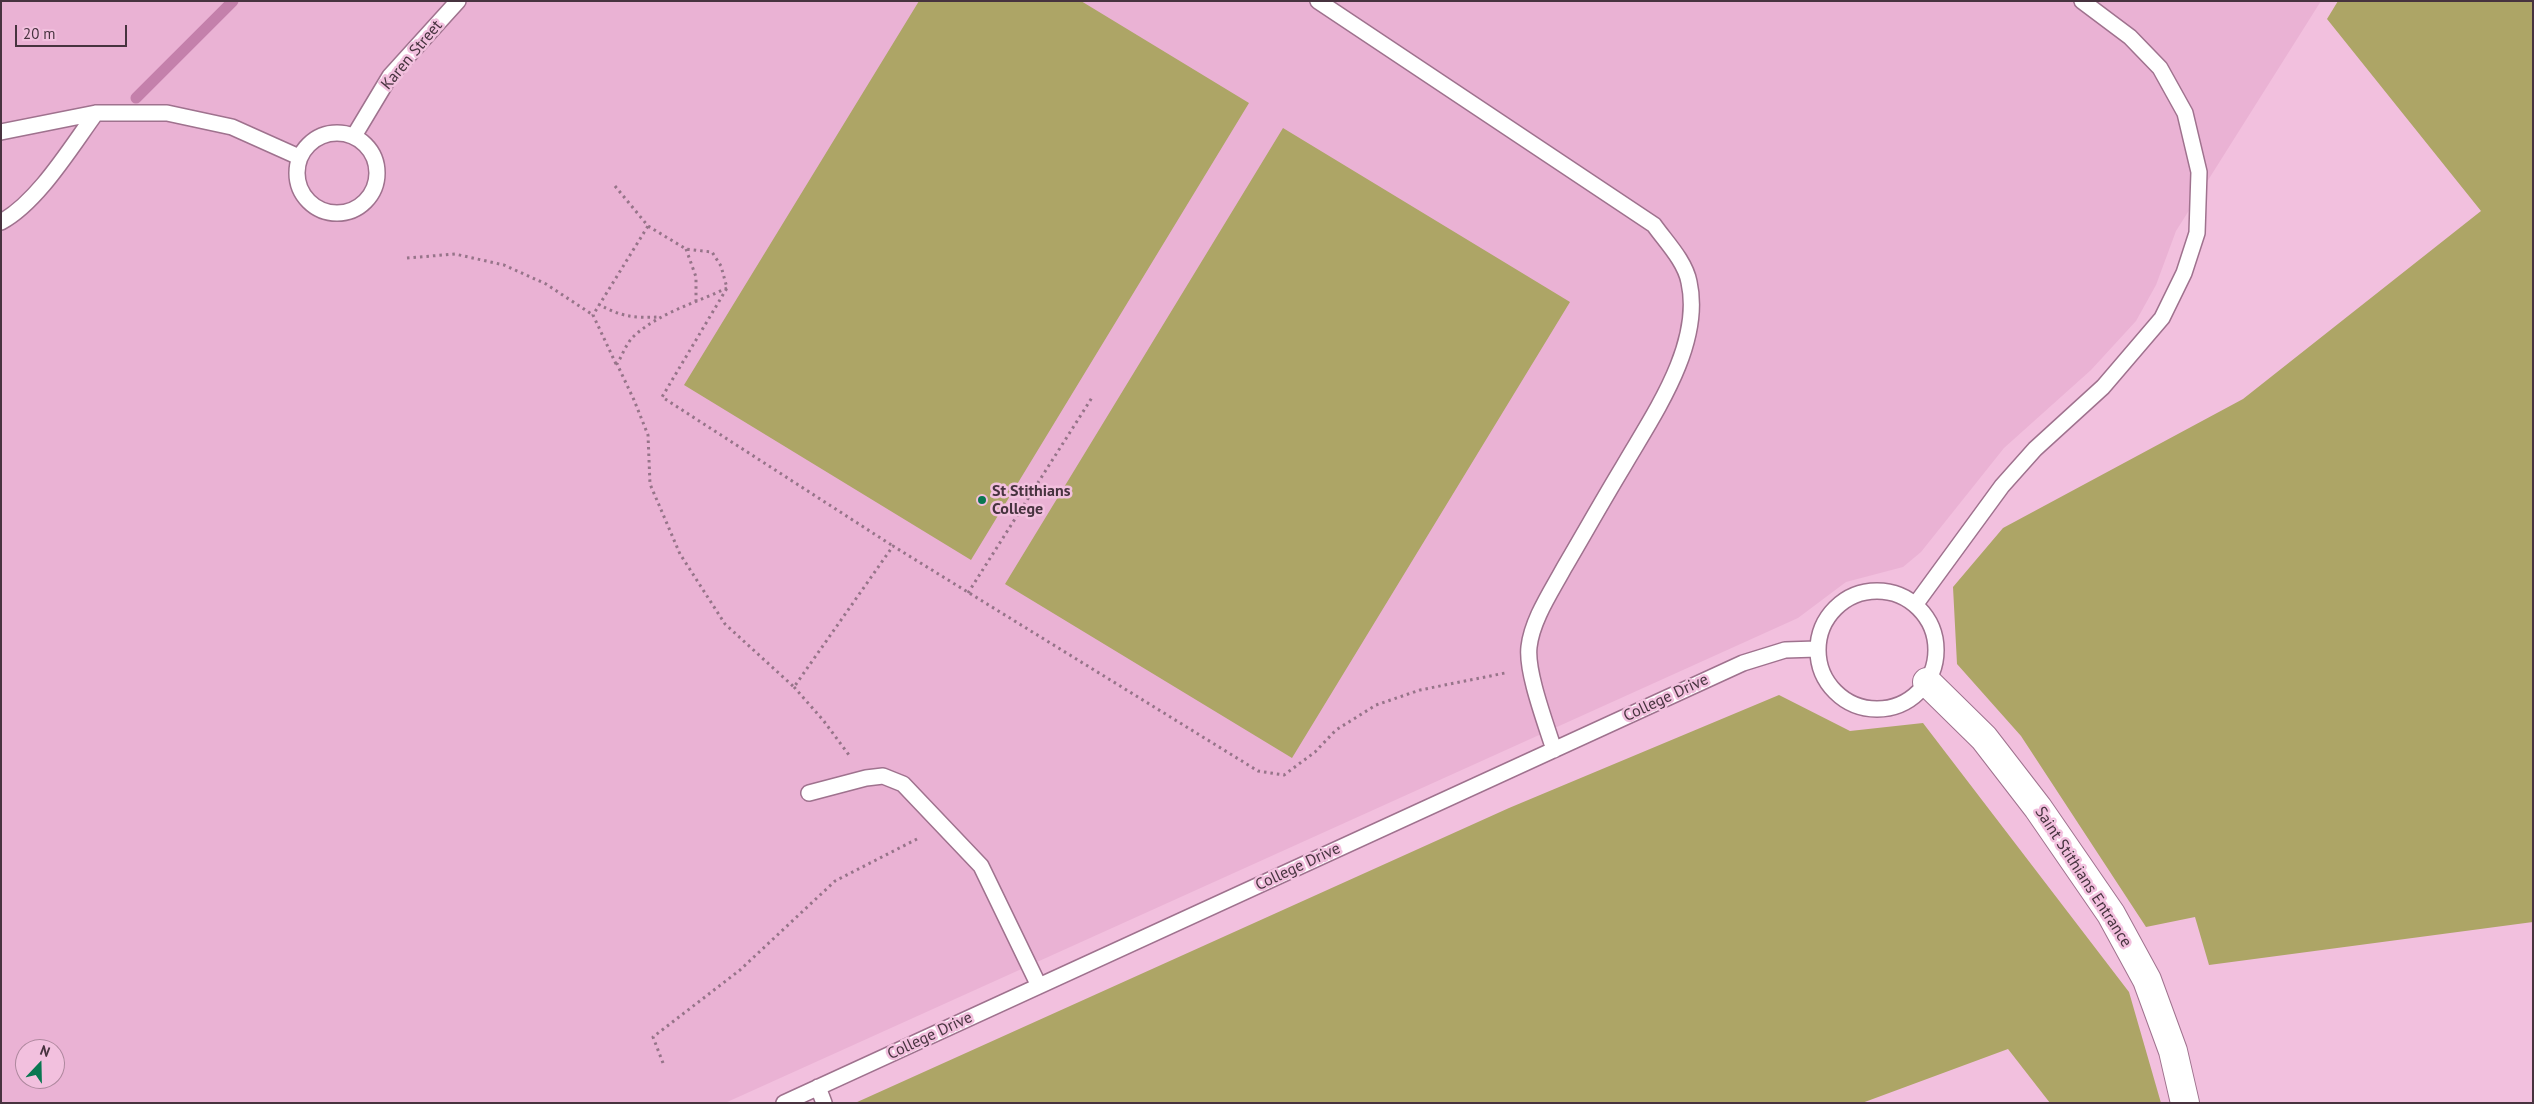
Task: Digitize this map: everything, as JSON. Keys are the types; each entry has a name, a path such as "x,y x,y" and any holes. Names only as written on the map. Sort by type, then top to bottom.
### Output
{"street":[{"name":"Saint Stithians Entrance","path":"1927,682 1984,738 2038,808 2111,914 2147,980 2174,1051 2185,1103"}],"lane":[{"name":"Karen Street","path":"354,136 390,76 458,1"},
{"path":"1318,1 1654,225 1678,257 1689,281 1691,307 1688,330 1670,383 1553,588 1532,634 1529,649 1530,668 1554,750"},
{"path":"1914,605 2002,486 2035,449 2103,387 2162,318 2184,273 2197,233 2199,172 2185,113 2160,68 2130,38 2082,1"},
{"path":"1,132 96,113 167,113 232,127 299,157"},
{"path":"1,222 11,216 50,177 96,113"},
{"path":"331,133 354,136 371,153 377,167 376,183 369,197 357,208 343,213 327,212 313,205 302,194 297,179 299,157 316,138 331,133"},
{"path":"1883,590 1902,596 1914,605 1931,624 1936,644 1935,664 1927,682 1914,697 1898,706 1879,709 1860,707 1842,699 1828,685 1820,668 1817,650 1820,630 1829,613 1844,600 1863,592 1883,590"},
{"name":"College Drive","path":"784,1103 1743,663 1785,650 1817,650"},
{"path":"809,793 866,778 883,776 903,784 944,824 981,866 1039,986"},
{"path":"818,1088 824,1103"}],"path":[{"path":"615,186 648,226 686,250 712,252 721,266 727,288 662,397 893,546 1258,771 1284,776 1315,752 1336,730 1376,705 1420,690 1530,668"},
{"path":"593,315 598,304 648,226"},
{"path":"686,250 696,277 696,304"},
{"path":"407,258 455,254 504,265 546,284 593,315 634,400 648,435 650,484 680,554 724,624 794,687 823,720 866,778"},
{"path":"616,364 632,338 660,317 696,304 727,288"},
{"path":"598,304 618,315 634,318 660,317"},
{"path":"968,593 1093,396"},
{"path":"794,687 893,546"},
{"path":"662,1063 653,1038 740,970 835,881 944,824"}],"shaded area":[{"name":"St Stithians College","path":"1,1 2321,1 2176,231 2156,285 2136,321 2091,370 2004,448 1921,552 1903,567 1846,582 1798,618 725,1103 1,1103"},
{"path":"919,1 1081,1 1249,103 971,560 684,385"},
{"path":"2338,1 2533,1 2533,922 2209,965 2195,917 2146,927 2021,736 1957,664 1953,587 2003,528 2243,399 2481,211 2327,19"},
{"path":"1283,128 1570,302 1292,758 1005,584"},
{"path":"1779,695 1850,731 1923,723 2129,992 2161,1103 2050,1103 2008,1049 1862,1103 855,1103 1509,808"}],"waterway":[{"path":"136,98 233,1"}],"place":[{"name":"St Stithians College","path":"982,500"}]}
